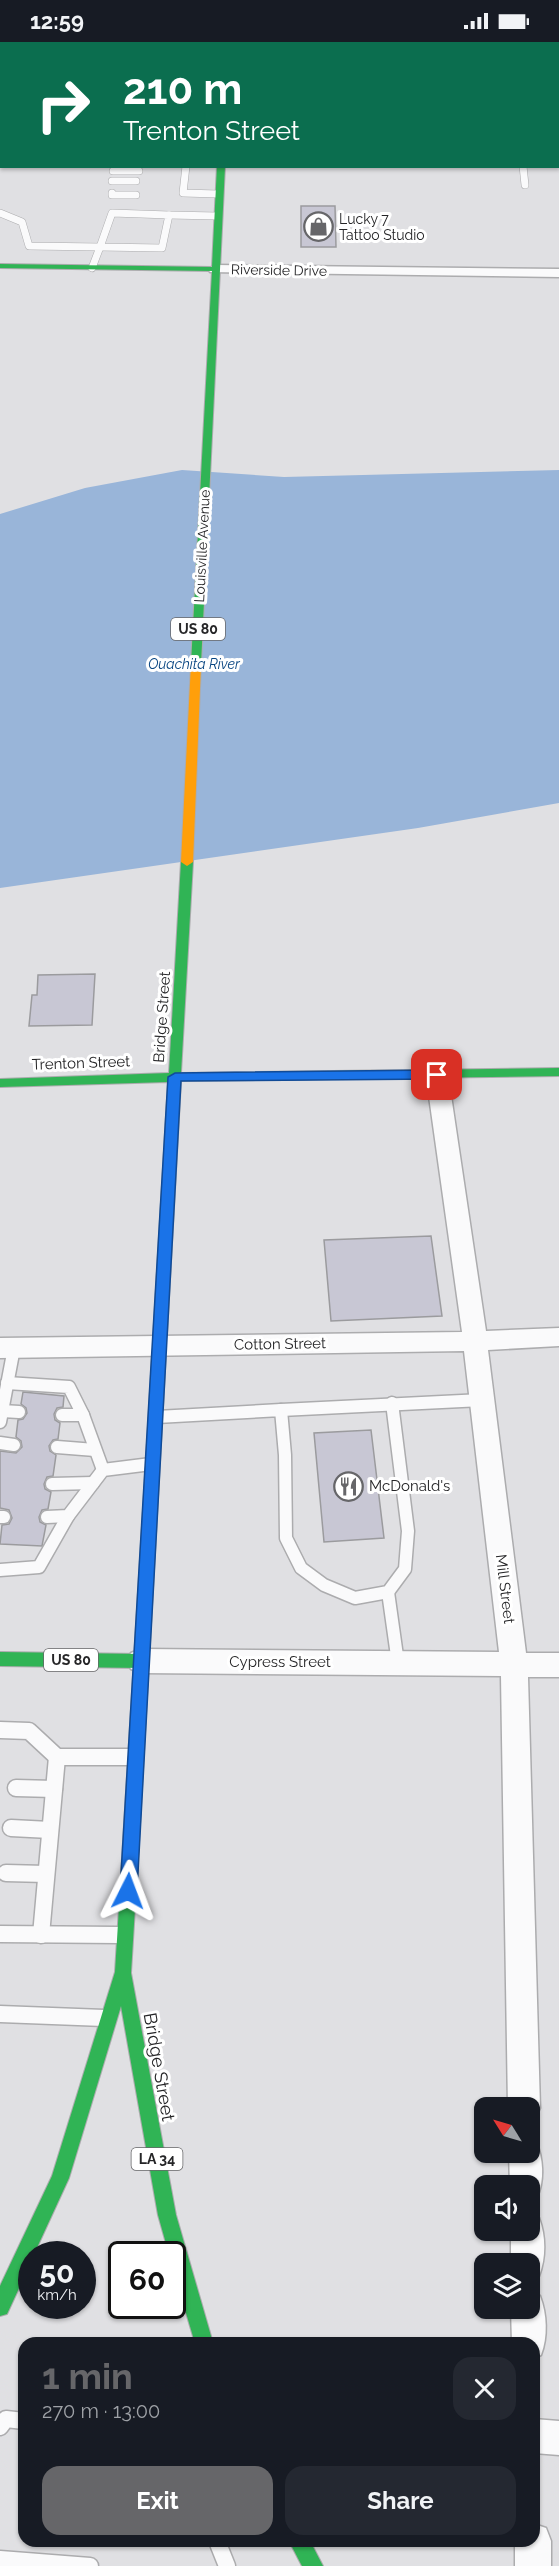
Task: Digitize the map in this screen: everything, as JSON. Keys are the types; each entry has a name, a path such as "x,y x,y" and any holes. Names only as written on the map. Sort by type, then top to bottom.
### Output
{"main road":[{"name":"Louisville Avenue","path":"182,962 221,168"},
{"name":"Riverside Drive","path":"0,266 215,269"},
{"name":"Bridge Street","path":"0,2307 60,2178 123,1972 182,962"},
{"name":"Trenton Street","path":"0,1083 175,1077 559,1072"},
{"name":"Cypress Street","path":"0,1659 141,1661"},
{"name":"Bridge Street","path":"123,1972 167,2215 202,2337"},
{"path":"302,2547 313,2566"}],"street":[{"path":"552,42 559,42"},
{"name":"Riverside Drive","path":"215,269 559,273"},
{"name":"Mill Street","path":"437,1075 475,1341 514,1664 524,2097"},
{"name":"Cotton Street","path":"7,1348 475,1341 559,1337"},
{"name":"Cypress Street","path":"141,1661 559,1665"},
{"path":"528,2319 529,2337"},
{"path":"540,2436 559,2438"},
{"path":"533,2547 533,2566"}],"lane":[{"path":"523,168 525,185"},
{"path":"136,181 112,183 113,169 139,171"},
{"path":"183,170 180,194 218,194"},
{"path":"112,193 112,195 136,195"},
{"path":"0,213 22,222 29,246 25,267"},
{"path":"92,268 112,213 217,216"},
{"path":"29,246 162,248 169,215"},
{"path":"7,1348 7,1383 1,1416 20,1413"},
{"path":"7,1383 69,1387 83,1415 103,1470"},
{"path":"156,1417 482,1400"},
{"path":"281,1410 285,1455 286,1538 301,1568 324,1585 355,1598 388,1592 405,1569 408,1531 392,1403"},
{"path":"62,1415 83,1415"},
{"path":"0,1443 14,1444"},
{"path":"57,1446 95,1450"},
{"path":"0,1570 39,1566 68,1516 103,1470 152,1464"},
{"path":"52,1484 93,1483"},
{"path":"47,1517 68,1516"},
{"path":"388,1592 398,1663"},
{"path":"0,1730 29,1731 57,1757 136,1757"},
{"path":"41,1935 57,1757"},
{"path":"16,1788 54,1789"},
{"path":"11,1828 50,1830"},
{"path":"6,1873 46,1874"},
{"path":"0,1934 126,1935"},
{"path":"0,2014 110,2018"},
{"path":"0,2427 6,2419 18,2420"},
{"path":"219,2547 227,2566"},
{"path":"0,2559 90,2566"}],"water":[{"name":"Ouachita River","path":"182,470 284,477 559,470 559,803 418,828 0,888 0,514 85,488"}],"building":[{"name":"Lucky 7 Tattoo Studio","path":"301,206 335,206 336,247 301,247"},
{"path":"95,974 92,1025 29,1026 32,995 37,995 38,975"},
{"path":"431,1236 442,1316 331,1321 324,1240"},
{"path":"23,1392 64,1396 63,1407 57,1408 54,1414 55,1420 60,1423 58,1439 53,1440 49,1446 50,1451 56,1455 53,1476 47,1477 44,1484 45,1489 51,1492 48,1509 42,1510 39,1517 40,1522 46,1525 42,1546 0,1544 2,1525 9,1524 12,1518 9,1510 0,1508 0,1451 16,1453 22,1447 21,1441 16,1437 18,1420 23,1419 27,1413 26,1408 21,1404"},
{"name":"McDonald's","path":"371,1430 384,1538 324,1542 314,1433"}],"traffic: fast":[{"path":"196,664 221,168"},
{"path":"0,266 215,269"},
{"path":"154,1443 187,862"},
{"path":"0,1083 175,1077 559,1072"},
{"path":"0,1659 141,1661"},
{"path":"0,2307 60,2178 123,1972 131,1842"},
{"path":"125,1979 167,2215 202,2337"},
{"path":"302,2547 313,2566"}],"traffic: slow":[{"path":"187,862 196,664"},
{"path":"131,1842 154,1443"}],"place":[{"name":"Lucky 7 Tattoo Studio","path":"318,227"},
{"name":"McDonald's","path":"348,1486"}],"route":[{"path":"128,1891 175,1077 437,1075"}]}
